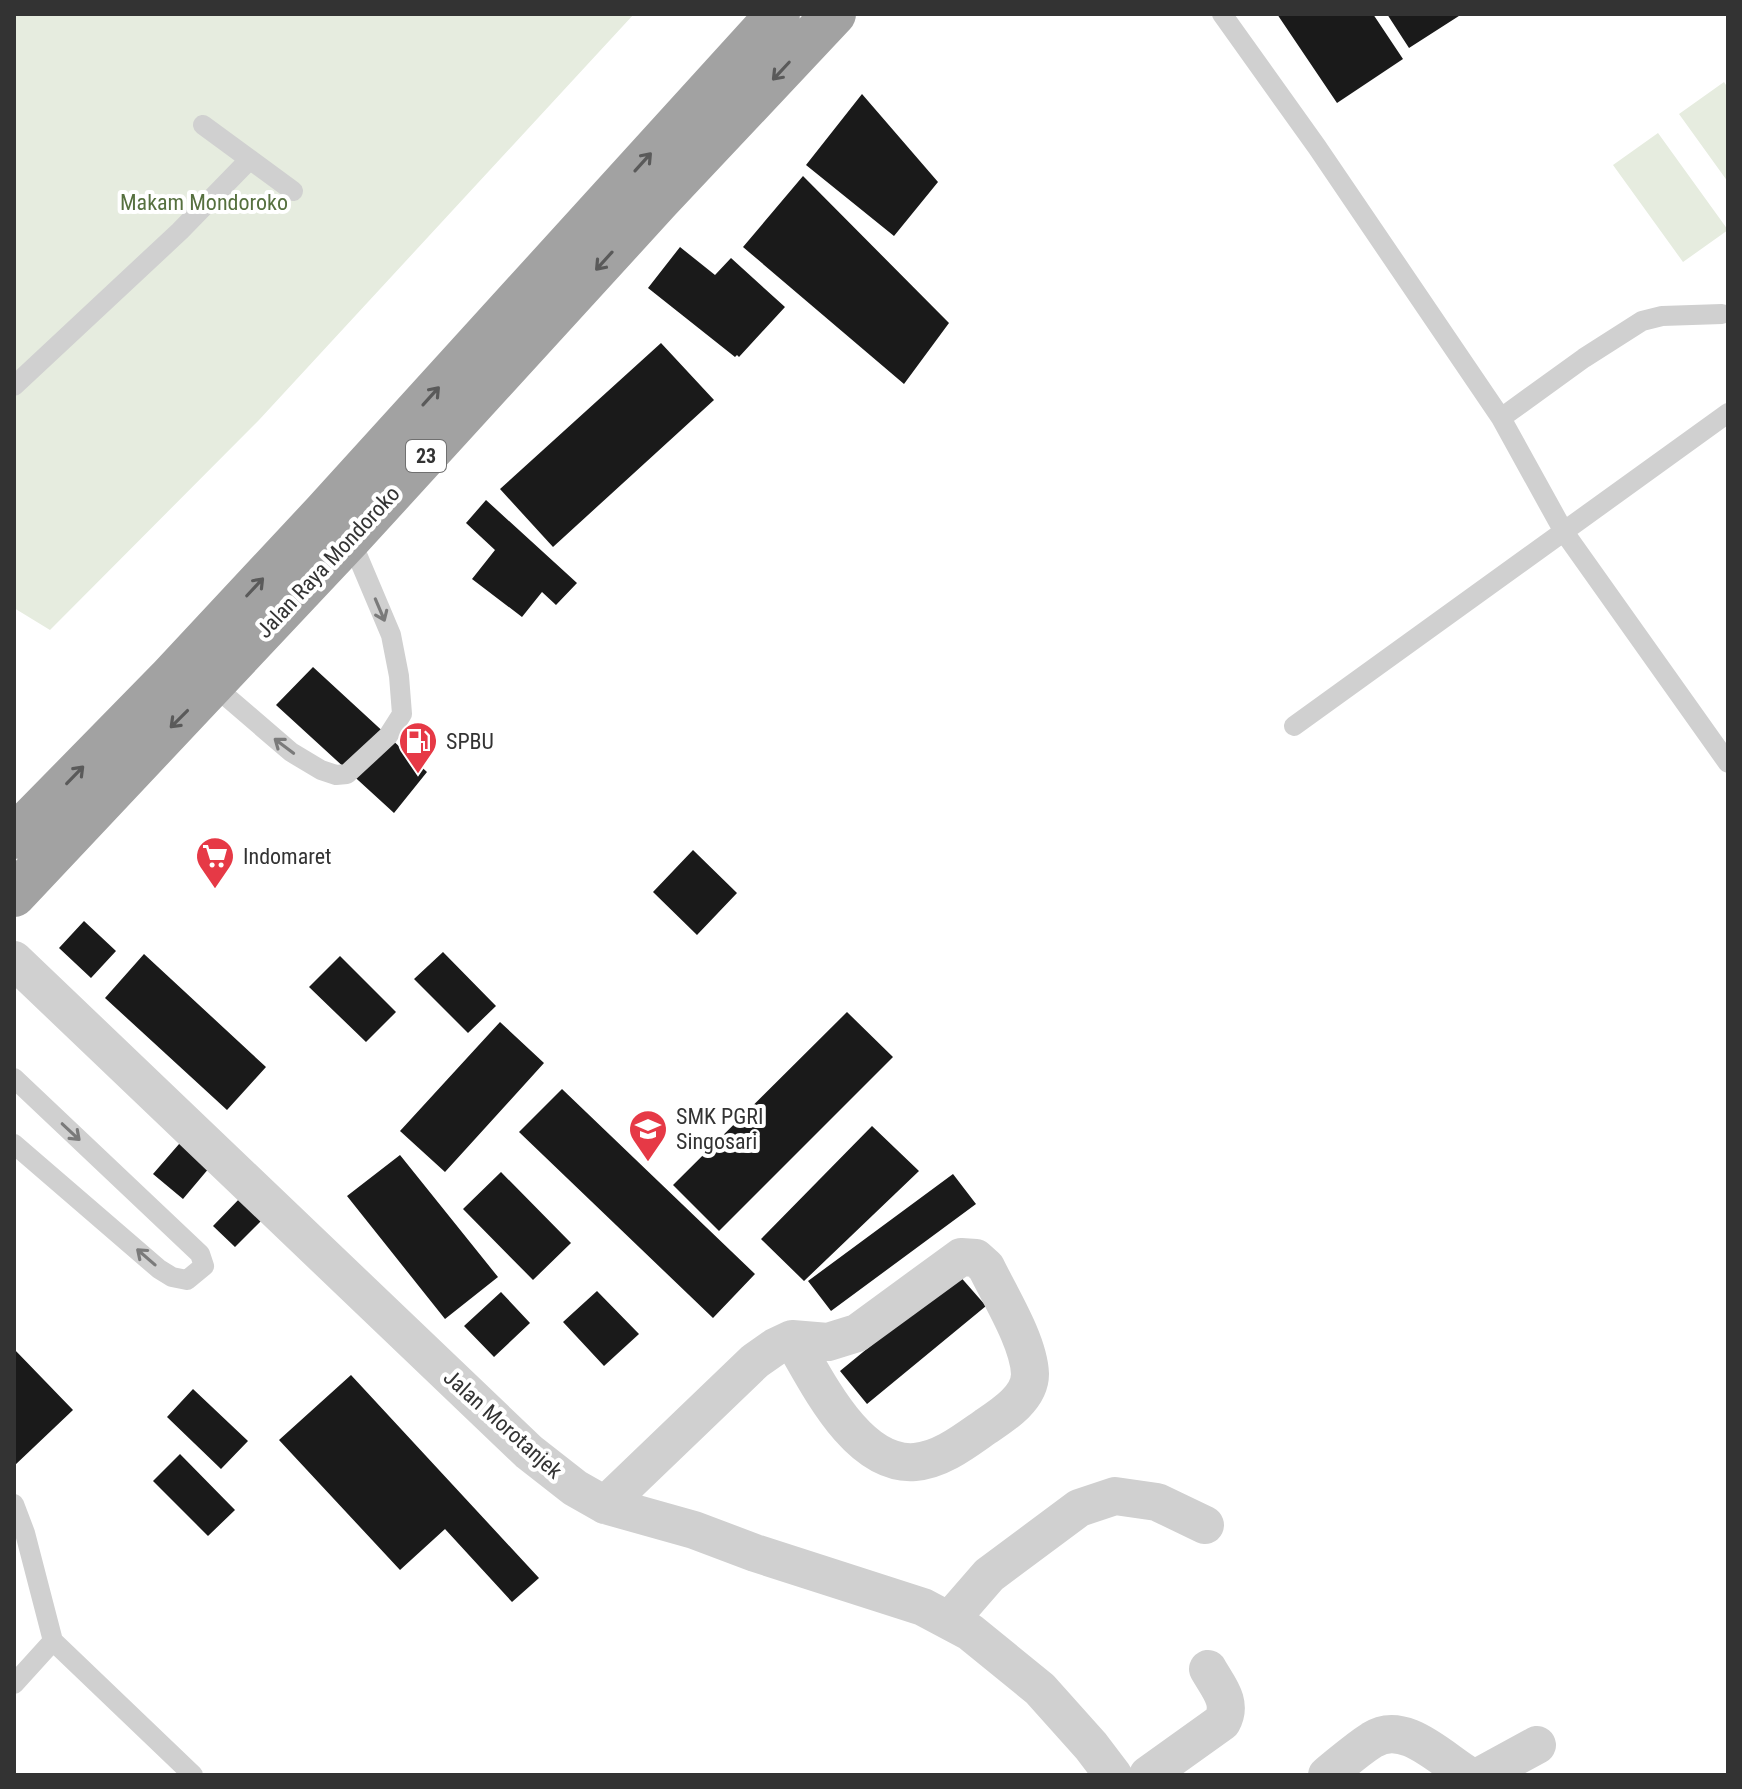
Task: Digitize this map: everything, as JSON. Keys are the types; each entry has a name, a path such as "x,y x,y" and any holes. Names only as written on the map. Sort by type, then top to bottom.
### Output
{"highway":[{"name":"Jalan Raya Mondoroko","path":"24,837 138,760 213,685 337,526 778,14"},
{"name":"Jalan Raya Mondoroko","path":"14,895 24,837 169,679 337,526 659,200 834,14"}],"street":[{"name":"Jalan Morotanjek","path":"14,960 529,1452 575,1488 605,1505 694,1530 923,1607 970,1632 1040,1689 1113,1775"},
{"path":"605,1505 755,1361 775,1347 792,1339 828,1342 857,1333 879,1320 961,1257 970,1256 986,1267 1023,1344 1029,1362 1030,1382 1023,1395 1000,1417 951,1450 918,1462 899,1462 880,1455 849,1429 792,1339"},
{"path":"949,1621 989,1575 1079,1508 1115,1496 1157,1502 1205,1525"},
{"path":"1148,1775 1222,1722 1227,1714 1227,1703 1208,1669"},
{"path":"1327,1775 1374,1738 1390,1733 1406,1735 1468,1775"},
{"path":"1482,1775 1537,1745"}],"lane":[{"path":"1222,14 1317,147 1501,418 1564,532 1728,763"},
{"path":"203,125 293,191"},
{"path":"14,386 169,241 249,160"},
{"path":"1501,418 1642,321 1662,316 1726,316"},
{"path":"1294,726 1728,413"},
{"path":"213,685 291,752 336,775 347,774 388,736 402,714 391,635 337,526"},
{"path":"14,1078 200,1254 204,1266 187,1280 172,1277 159,1269 14,1144"},
{"path":"14,1504 25,1533 53,1641 193,1775"},
{"path":"14,1684 53,1641"}],"green space":[{"name":"Makam Mondoroko","path":"14,14 634,14 259,420 50,630 14,608"},
{"path":"1724,82 1728,88 1728,182 1679,114"},
{"path":"1658,133 1728,230 1683,262 1613,165"}],"building":[{"path":"1277,14 1373,14 1403,59 1337,103"},
{"path":"1387,14 1462,14 1409,48"},
{"path":"862,94 938,182 894,236 806,165"},
{"path":"803,176 949,323 904,384 743,247"},
{"path":"680,247 715,275 731,258 785,307 739,357 735,357 648,288"},
{"path":"661,343 714,400 553,547 500,489"},
{"path":"486,500 577,583 556,605 542,592 522,617 472,579 495,550 466,523"},
{"path":"313,667 427,772 394,813 276,705"},
{"path":"693,850 737,893 697,935 653,892"},
{"path":"84,921 116,951 91,978 59,948"},
{"path":"443,952 496,1006 468,1033 414,979"},
{"path":"144,954 266,1067 227,1110 105,998"},
{"path":"340,956 396,1012 366,1042 309,987"},
{"path":"847,1012 893,1057 719,1231 673,1185"},
{"path":"500,1022 544,1063 445,1172 400,1131"},
{"path":"562,1089 755,1274 713,1318 519,1132"},
{"path":"872,1126 919,1171 804,1281 761,1239"},
{"path":"186,1136 215,1161 183,1199 153,1174"},
{"path":"400,1155 498,1277 445,1319 347,1196"},
{"path":"501,1172 571,1243 533,1280 463,1209"},
{"path":"953,1174 976,1204 831,1311 808,1281"},
{"path":"242,1196 264,1218 235,1247 213,1226"},
{"path":"958,1274 986,1306 867,1404 840,1371"},
{"path":"597,1291 639,1334 604,1366 563,1322"},
{"path":"501,1292 530,1323 494,1357 464,1326"},
{"path":"14,1349 73,1410 14,1466"},
{"path":"351,1375 539,1578 512,1602 445,1529 400,1570 279,1440"},
{"path":"193,1389 248,1441 221,1469 167,1417"},
{"path":"180,1454 235,1510 208,1536 153,1481"}],"place":[{"name":"SPBU","path":"418,775"},
{"name":"Indomaret","path":"215,890"},
{"name":"SMK PGRI Singosari","path":"648,1163"}]}
